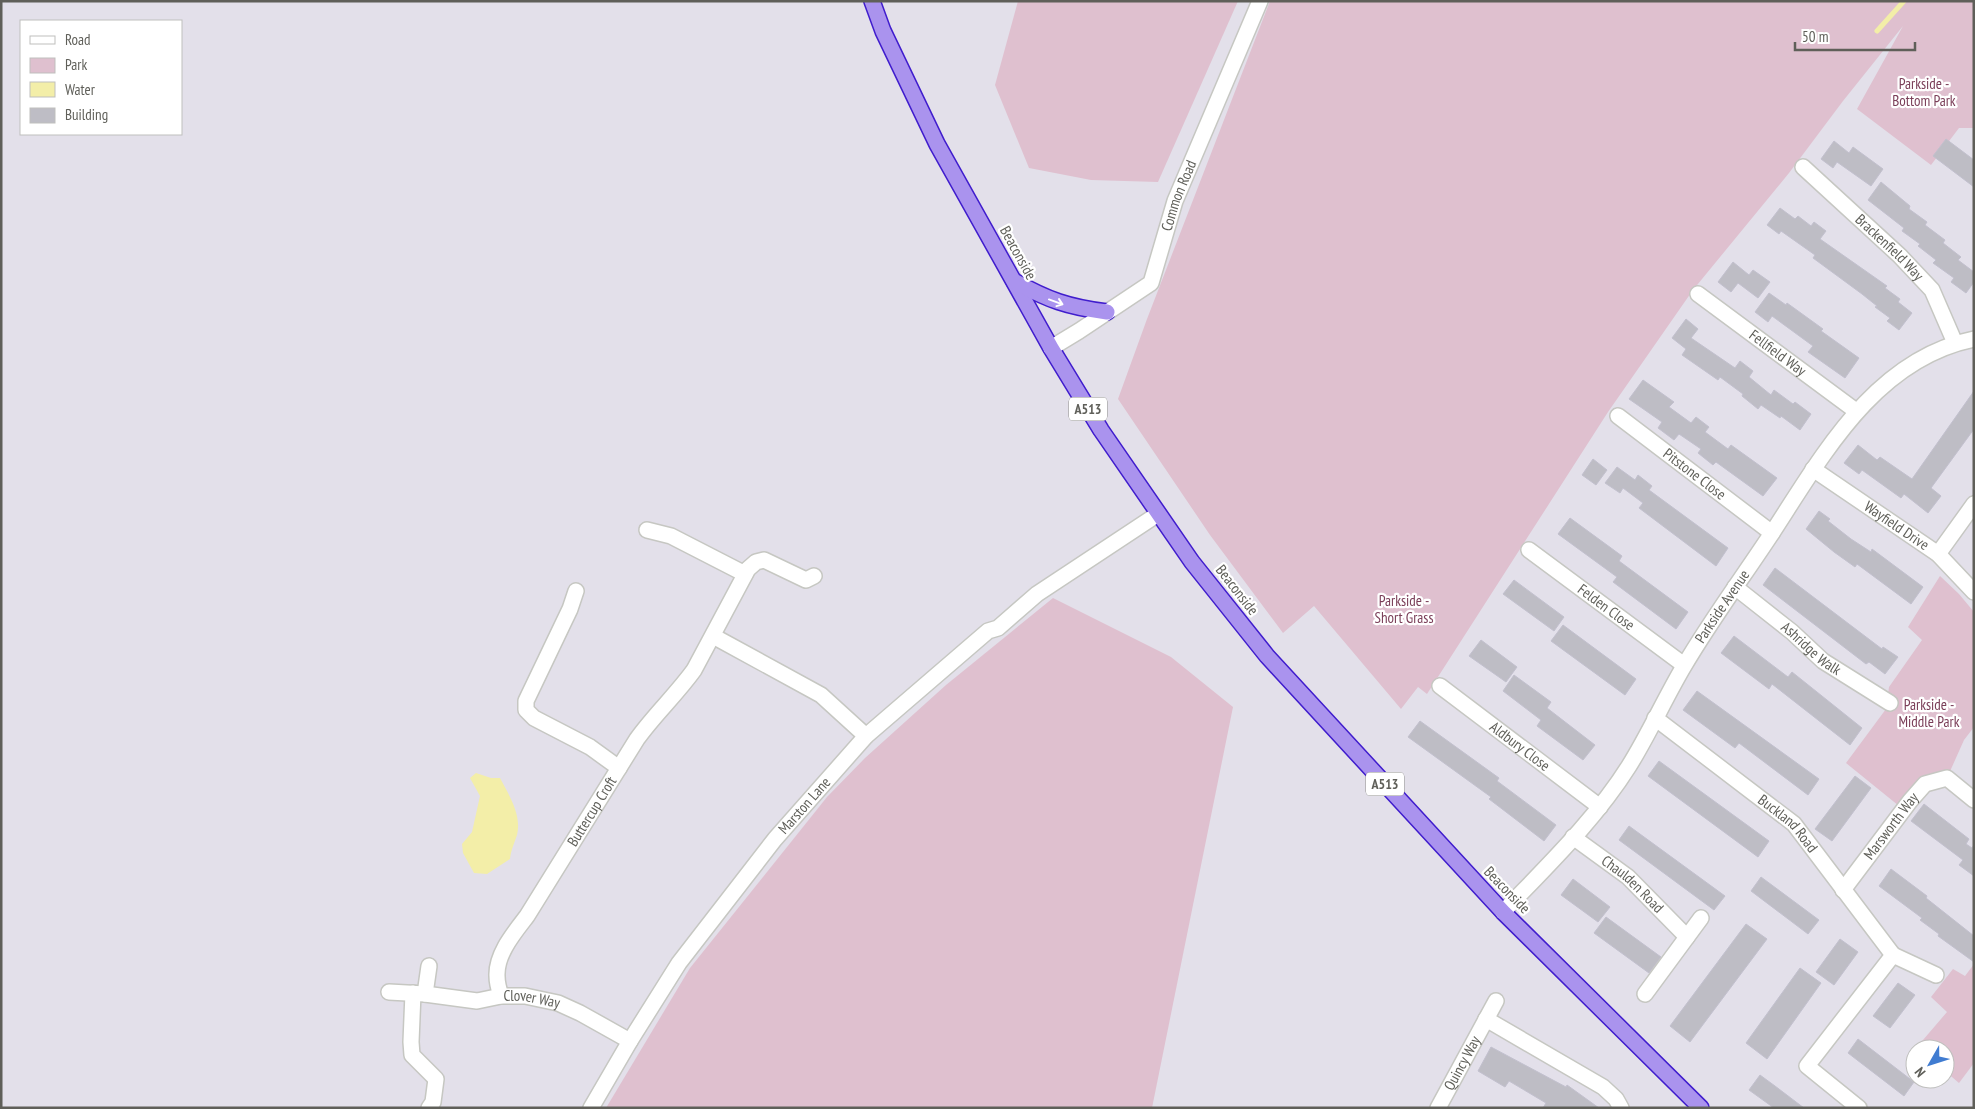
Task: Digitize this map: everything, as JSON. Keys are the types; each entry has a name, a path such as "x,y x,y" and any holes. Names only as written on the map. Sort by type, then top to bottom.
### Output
{"highway":[{"name":"Beaconside","path":"872,1 883,31 937,144 1051,348 1101,430 1192,562 1267,656 1503,912 1701,1108"},
{"path":"1013,280 1042,297 1063,304 1108,312"}],"street":[{"name":"Common Road","path":"1051,348 1151,283 1175,201 1260,1"},
{"name":"Brackenfield Way","path":"1803,167 1893,250 1932,290 1946,318 1955,343"},
{"name":"Fellfield Way","path":"1698,294 1856,411"},
{"name":"Parkside Avenue","path":"1503,912 1600,807 1629,766 1684,665 1813,469 1856,411 1894,377 1922,358 1955,343 1974,339"},
{"name":"Pitstone Close","path":"1618,416 1772,533"},
{"name":"Wayfield Drive","path":"1813,469 1938,554 1974,592"},
{"path":"1938,554 1974,504"},
{"name":"Marston Lane","path":"591,1108 679,963 775,839 866,736 988,631 998,628 1037,594 1158,514"},
{"path":"647,530 671,536 747,572 756,562 764,560 806,580 814,576"},
{"name":"Felden Close","path":"1529,550 1684,665"},
{"name":"Buttercup Croft","path":"501,996 497,976 501,956 509,939 527,916 650,721 694,670 747,572"},
{"name":"Ashridge Walk","path":"1735,587 1792,632 1823,661 1890,703"},
{"path":"576,592 570,609 526,701 526,710 534,718 590,747 619,768"},
{"path":"713,636 821,694 866,736"},
{"name":"Aldbury Close","path":"1440,686 1600,807"},
{"name":"Buckland Road","path":"1655,718 1794,824 1893,955 1936,975"},
{"name":"Marsworth Way","path":"1843,890 1925,784 1947,778 1974,800"},
{"name":"Chaulden Road","path":"1573,837 1628,877 1687,937"},
{"path":"1645,994 1701,918"},
{"path":"1860,1108 1807,1066 1893,955"},
{"path":"429,966 419,993 411,1042 412,1055 436,1079 433,1102 429,1108"},
{"name":"Clover Way","path":"389,992 419,993 476,1001 501,996 525,996 558,1003 630,1041"},
{"name":"Quincy Way","path":"1438,1108 1496,1001"},
{"name":"Quincy Way","path":"1486,1019 1554,1057 1602,1087 1616,1099 1621,1108"}],"green space":[{"path":"1018,1 1238,1 1158,182 1091,180 1029,168 995,85"},
{"path":"1270,1 1974,1 1974,128 1959,128 1931,165 1857,109 1903,26 1789,173 1693,290 1608,412 1427,694 1418,687 1401,709 1314,606 1283,633 1210,535 1118,399"},
{"name":"Parkside - Middle Park","path":"1940,576 1974,612 1974,727 1964,740 1947,778 1925,784 1904,810 1846,763 1886,709 1889,687 1922,640 1908,627"},
{"path":"1053,598 1171,657 1233,707 1152,1108 606,1108 690,968 827,797 865,758 946,685"},
{"path":"1974,964 1974,1063 1959,1083 1955,1080 1955,1039 1924,1039 1947,1012 1931,997 1953,969 1965,976"}],"water":[{"path":"476,773 491,778 500,778 514,805 518,820 517,835 510,859 487,874 474,873 463,853 462,844 472,832 480,796 470,778"}],"building":[{"path":"1946,139 1974,160 1974,187 1933,156"},
{"path":"1834,141 1849,153 1853,147 1883,169 1871,186 1837,162 1833,168 1821,159"},
{"path":"1881,182 1910,206 1909,209 1927,222 1925,225 1945,240 1943,243 1961,257 1958,260 1974,272 1974,282 1966,293 1951,282 1954,278 1933,263 1936,260 1918,246 1920,244 1902,231 1904,228 1868,200"},
{"path":"1780,208 1795,219 1798,216 1811,226 1814,222 1826,231 1820,239 1887,286 1885,288 1900,299 1898,302 1912,313 1899,330 1887,321 1890,318 1875,307 1877,306 1813,258 1815,255 1781,231 1779,234 1767,225"},
{"path":"1733,262 1749,275 1753,270 1770,282 1758,298 1738,283 1731,292 1718,282"},
{"path":"1769,293 1786,305 1787,303 1823,329 1821,331 1859,358 1845,378 1808,352 1813,346 1772,316 1768,322 1755,312"},
{"path":"1686,319 1698,329 1691,338 1735,368 1740,361 1753,371 1749,377 1771,395 1774,390 1811,414 1800,430 1781,416 1780,418 1761,405 1758,409 1742,396 1743,394 1720,377 1718,380 1682,355 1686,349 1672,338"},
{"path":"1643,380 1674,402 1669,407 1691,423 1696,417 1709,427 1705,432 1728,449 1731,445 1777,478 1763,496 1716,462 1713,465 1698,453 1701,449 1679,434 1674,440 1658,428 1662,422 1629,399"},
{"path":"1974,391 1974,429 1931,488 1941,496 1928,513 1904,494 1901,498 1862,470 1859,474 1844,463 1858,445 1877,460 1880,457 1912,479"},
{"path":"1593,459 1607,470 1596,485 1582,475"},
{"path":"1617,467 1635,480 1638,475 1652,486 1649,490 1728,548 1716,566 1639,508 1643,503 1623,488 1620,493 1605,483"},
{"path":"1819,511 1830,519 1828,521 1851,539 1871,552 1872,549 1923,587 1911,604 1857,564 1855,567 1834,552 1806,529"},
{"path":"1570,518 1622,556 1619,561 1688,612 1676,629 1613,582 1617,577 1558,534"},
{"path":"1775,568 1882,649 1883,647 1898,657 1885,674 1869,662 1866,664 1763,585"},
{"path":"1514,580 1564,617 1554,631 1503,594"},
{"path":"1563,625 1636,679 1625,695 1551,641"},
{"path":"1734,636 1788,677 1792,672 1862,728 1850,745 1772,684 1769,689 1721,653"},
{"path":"1481,640 1517,667 1506,682 1469,656"},
{"path":"1514,675 1551,702 1547,708 1595,745 1583,760 1537,726 1541,720 1503,691"},
{"path":"1697,691 1819,779 1808,795 1739,743 1735,748 1683,710"},
{"path":"1420,721 1499,778 1497,781 1556,825 1544,841 1489,799 1491,797 1408,737"},
{"path":"1659,761 1769,841 1758,857 1648,776"},
{"path":"1855,776 1871,788 1832,841 1815,829"},
{"path":"1924,804 1969,839 1966,844 1972,848 1974,845 1974,876 1959,865 1963,860 1911,821"},
{"path":"1629,826 1725,896 1714,910 1619,840"},
{"path":"1891,869 1927,896 1926,898 1974,936 1974,962 1938,936 1939,934 1920,920 1922,918 1879,886"},
{"path":"1761,877 1819,920 1808,934 1751,891"},
{"path":"1573,879 1610,907 1598,922 1561,895"},
{"path":"1606,917 1661,957 1649,973 1594,933"},
{"path":"1746,924 1767,939 1690,1042 1670,1026"},
{"path":"1840,939 1858,952 1834,985 1816,972"},
{"path":"1800,968 1821,983 1767,1059 1746,1043"},
{"path":"1898,983 1915,995 1890,1028 1873,1016"},
{"path":"1858,1039 1905,1075 1905,1089 1909,1089 1904,1096 1848,1053"},
{"path":"1491,1047 1566,1087 1567,1085 1599,1108 1543,1108 1546,1103 1509,1081 1505,1087 1478,1071"},
{"path":"1760,1075 1804,1108 1774,1108 1749,1090"}],"waterway":[{"path":"1877,31 1904,1"}],"park label":[{"name":"Parkside - Bottom Park","path":"1924,92"},
{"name":"Parkside - Short Grass","path":"1404,610"}]}
